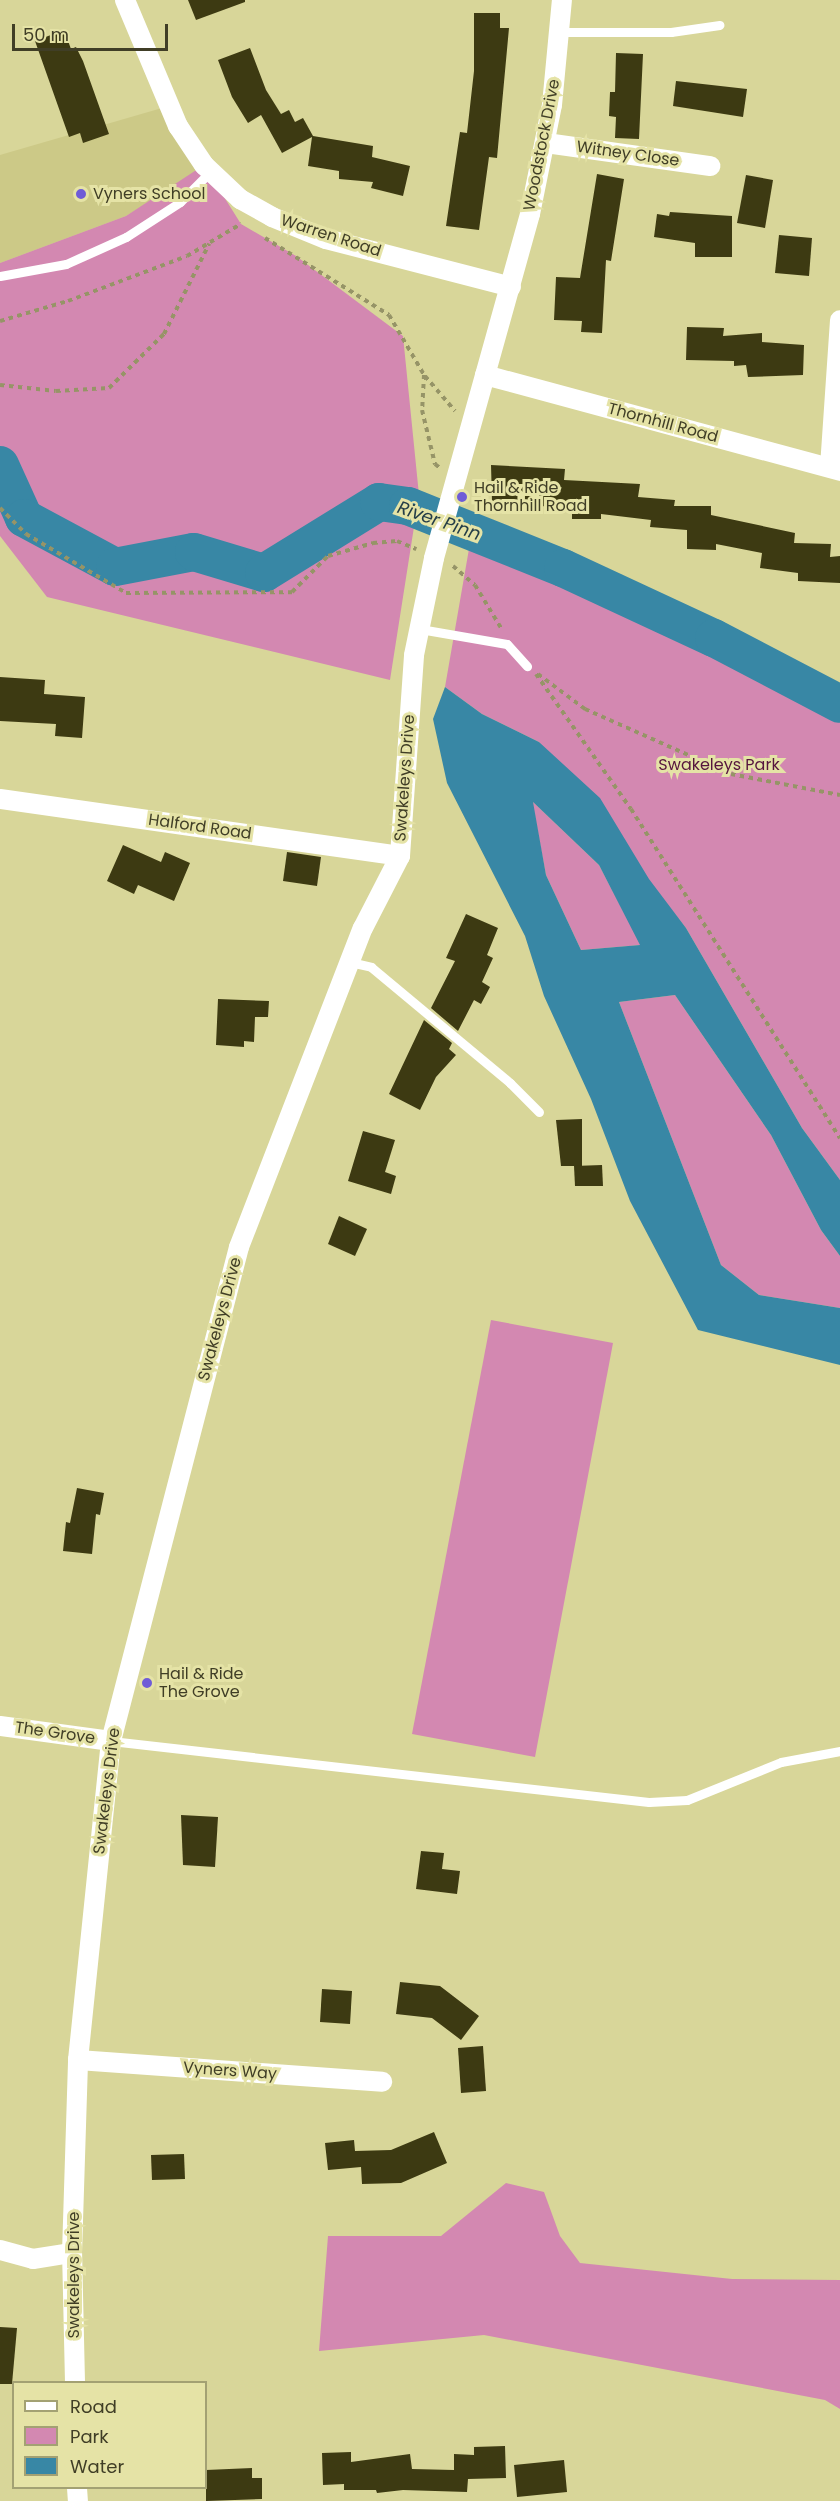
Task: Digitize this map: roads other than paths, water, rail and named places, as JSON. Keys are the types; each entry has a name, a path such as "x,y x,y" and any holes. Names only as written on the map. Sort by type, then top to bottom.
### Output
{"street":[{"name":"Warren Road","path":"125,0 166,102 210,172 246,203 304,231 511,287"},
{"name":"Woodstock Drive","path":"511,287 546,143 561,32 562,0"},
{"name":"Witney Close","path":"546,143 710,166"},
{"name":"Swakeleys Drive","path":"75,2381 72,2253 78,2060 111,1740 239,1247 350,962 400,856 414,655 436,551 511,287"},
{"path":"835,469 840,320"},
{"name":"Thornhill Road","path":"485,375 835,469"},
{"name":"Halford Road","path":"0,799 400,856"},
{"name":"The Grove","path":"0,1726 111,1740"},
{"name":"Vyners Way","path":"78,2060 382,2082"},
{"path":"0,2250 33,2259 72,2253"}],"lane":[{"path":"561,32 661,32 719,25"},
{"path":"0,276 66,264 126,237 180,202 210,172"},
{"path":"420,629 507,644 531,669"},
{"path":"350,962 370,967 510,1083 539,1112"},
{"path":"111,1740 649,1802 687,1800 781,1762 840,1751"}],"water":[{"path":"445,687 482,714 539,742 600,798 649,879 686,928 802,1128 840,1180 840,1256 821,1230 771,1135 675,995 619,1002 721,1265 759,1295 840,1308 840,1365 698,1330 630,1201 591,1099 544,996 525,936 447,783 433,719","holes":["533,802 599,865 640,945 581,950 546,875"]}],"waterway":[{"name":"River Pinn","path":"0,465 24,518 115,567 194,552 264,573 379,502 408,506 563,568 714,638 840,704"}],"place":[{"name":"Vyners School","path":"81,194"},
{"name":"Hail & Ride Thornhill Road","path":"462,497"},
{"name":"Hail & Ride The Grove","path":"147,1683"}],"park label":[{"name":"Swakeleys Park","path":"719,765"}]}
